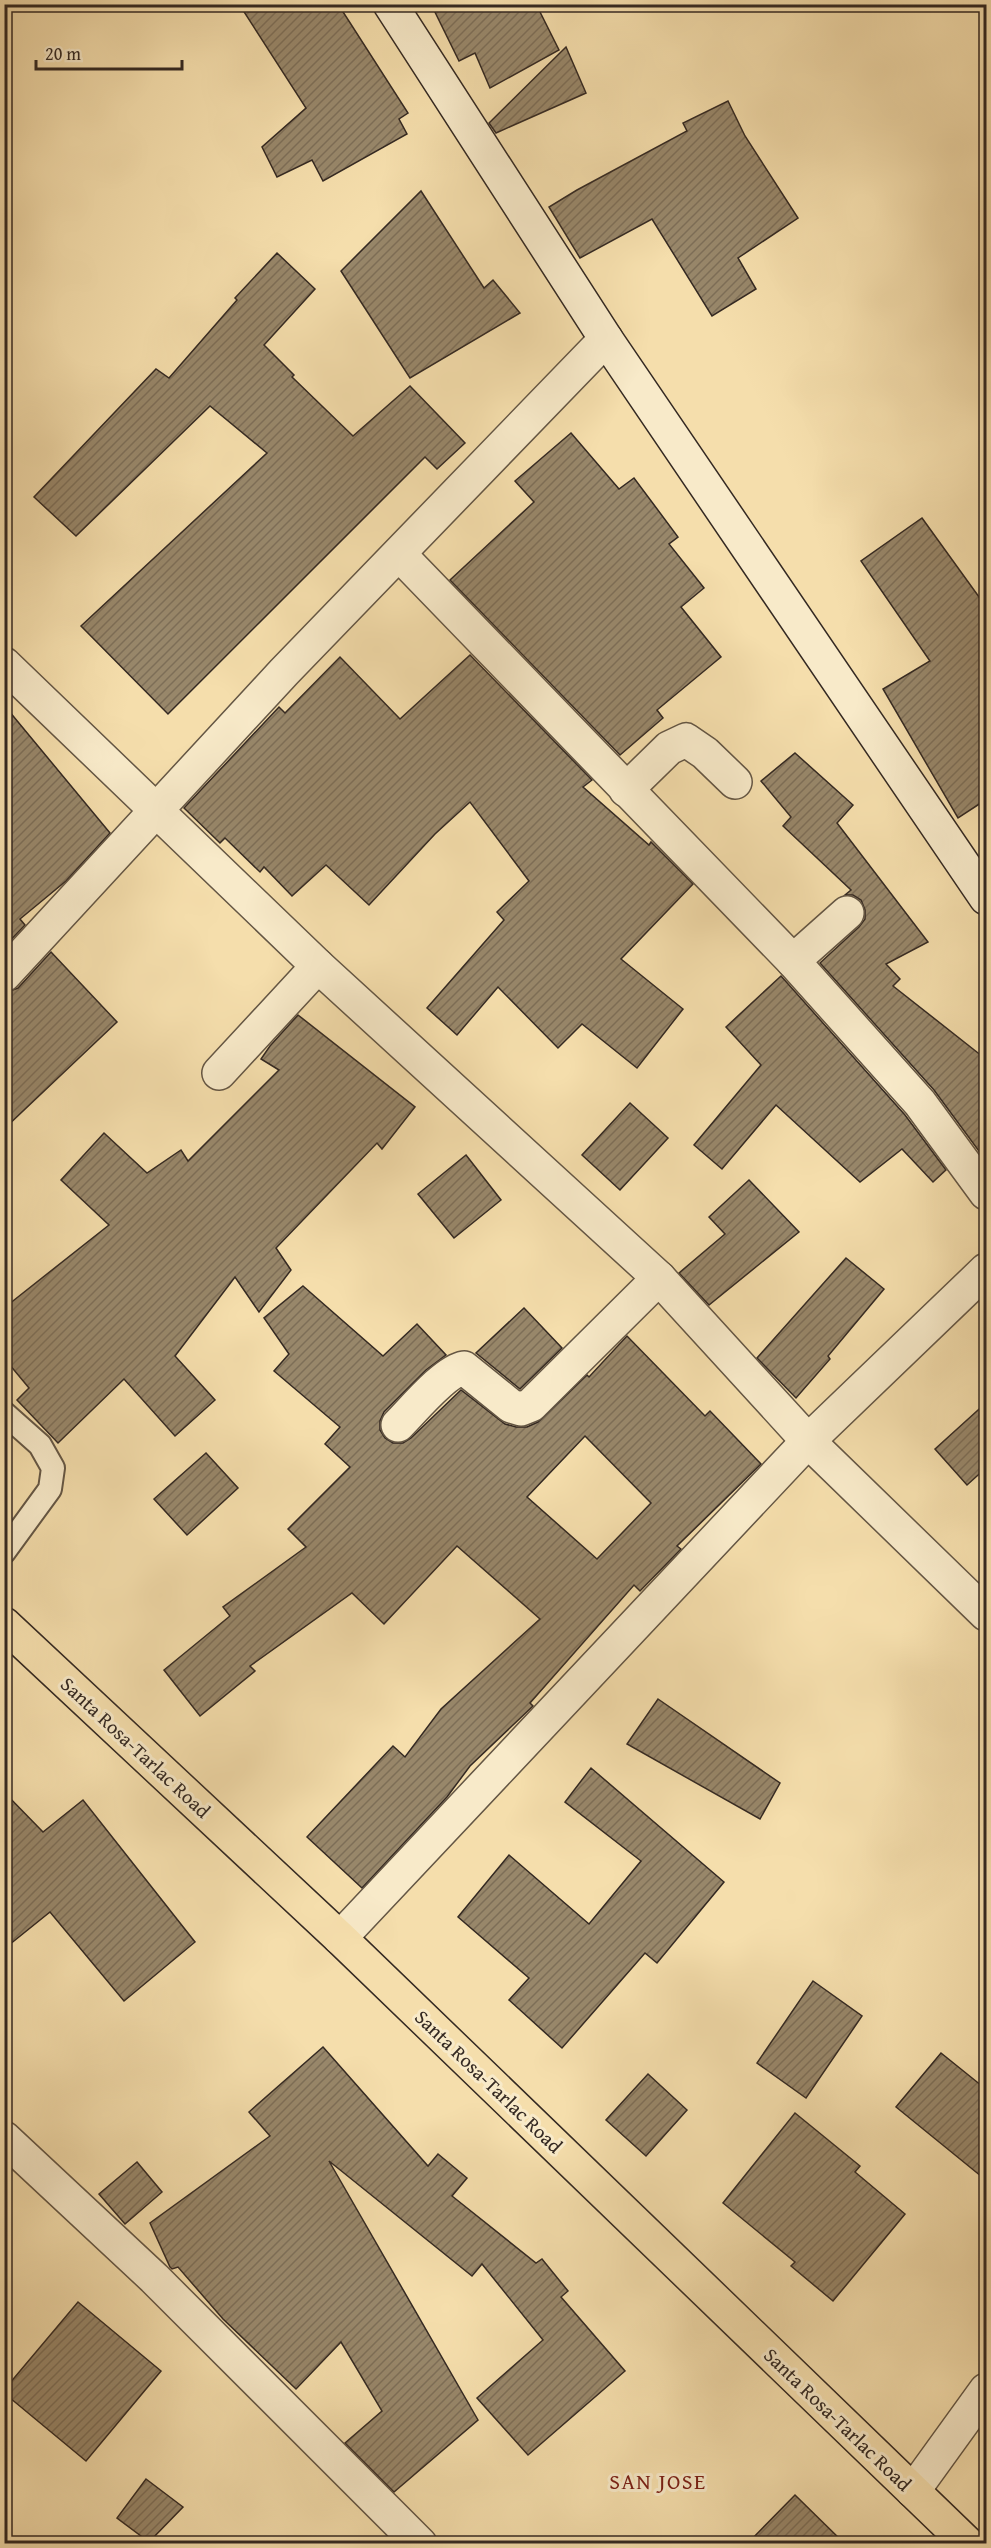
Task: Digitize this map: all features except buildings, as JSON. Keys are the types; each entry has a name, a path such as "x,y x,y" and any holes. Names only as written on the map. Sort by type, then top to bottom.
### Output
{"highway":[{"name":"Santa Rosa-Tarlac Road","path":"4,1624 340,1938 968,2544"}],"street":[{"path":"390,4 606,339 987,898"},
{"path":"4,975 284,672 606,339"},
{"path":"399,554 793,962 920,1103 987,1193"},
{"path":"4,664 318,966 659,1278 808,1441 987,1614"},
{"path":"626,790 669,748 686,740 705,753 735,782"},
{"path":"793,962 847,913"},
{"path":"219,1073 318,966"},
{"path":"340,1938 808,1441 987,1270"},
{"path":"398,1425 457,1369 465,1368 511,1406 520,1409 531,1405 659,1278"},
{"path":"4,2138 154,2278 420,2544"},
{"path":"913,2491 987,2390"}],"lane":[{"path":"4,1413 40,1445 53,1468 50,1489 4,1552"}],"district":[{"name":"SAN JOSE","path":"658,2481"}]}
